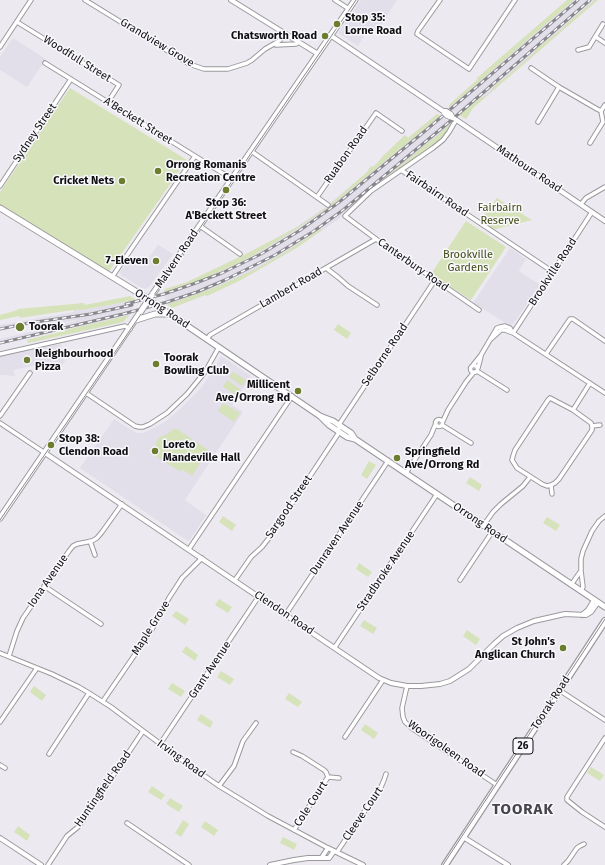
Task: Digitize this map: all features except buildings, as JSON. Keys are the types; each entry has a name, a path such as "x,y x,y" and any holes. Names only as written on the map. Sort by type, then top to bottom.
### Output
{"main road":[{"name":"Malvern Road","path":"0,518 130,329 147,299 152,295 200,226 355,0"},
{"name":"Orrong Road","path":"0,208 158,306 292,396 320,416 329,425 339,429 347,437 355,439 605,607"},
{"path":"135,320 155,314 170,314"},
{"name":"Toorak Road","path":"445,865 605,621"}],"street":[{"path":"0,47 32,0"},
{"name":"Grandview Grove","path":"85,0 189,64 199,67 219,69 238,66 252,60 265,50 275,45 282,40 286,34"},
{"path":"231,0 318,54"},
{"path":"335,0 349,9"},
{"path":"440,0 417,34 469,69 515,0"},
{"name":"Woodfull Street","path":"17,22 119,85 108,102"},
{"path":"578,50 589,47 603,24"},
{"name":"Mathoura Road","path":"330,35 605,221"},
{"path":"596,37 605,43"},
{"name":"Grandview Grove","path":"275,45 296,44 299,42"},
{"name":"A'Beckett Street","path":"45,63 232,179"},
{"path":"531,68 559,87 601,110"},
{"name":"Sydney Street","path":"0,186 71,79"},
{"path":"538,122 559,87"},
{"path":"590,143 603,122 601,110 605,104"},
{"name":"Ruabon Road","path":"317,197 376,113 402,131"},
{"path":"401,170 443,140 449,132 455,119"},
{"path":"251,151 328,205"},
{"path":"112,277 195,156"},
{"name":"Canterbury Road","path":"401,170 367,195 345,216 479,310"},
{"name":"Fairbairn Road","path":"401,170 553,272"},
{"path":"581,204 586,198 605,187"},
{"name":"Brookville Road","path":"513,333 592,212"},
{"path":"200,226 240,254"},
{"name":"Lambert Road","path":"206,339 215,332 376,239"},
{"path":"326,268 348,286 377,305"},
{"name":"Selborne Road","path":"339,429 340,423 435,280"},
{"path":"546,354 570,319 573,319 605,341"},
{"path":"0,354 125,326 130,329"},
{"path":"466,382 472,367 491,339 501,330 505,330 513,333 605,393"},
{"path":"86,393 135,426 143,427 167,412 187,394 205,372 219,347"},
{"path":"406,473 431,435 441,424 466,382 476,370 481,355"},
{"path":"472,367 476,366 476,370 507,390"},
{"path":"472,367 471,371 476,370"},
{"path":"0,416 30,372"},
{"path":"573,410 590,383"},
{"path":"549,392 550,398 512,456 512,460 517,468 542,484 551,486 555,484 592,430 592,426"},
{"path":"189,549 292,396"},
{"path":"550,398 573,410 592,426"},
{"path":"431,435 437,421 448,410"},
{"path":"437,421 440,419 441,424"},
{"path":"437,421 437,425 441,424 471,443"},
{"name":"Clendon Road","path":"0,423 383,680 391,683 407,686 430,686 450,681 469,669 491,646 500,639 524,625 565,614 586,615 590,613 596,601"},
{"path":"592,426 600,425"},
{"name":"Sargood Street","path":"235,580 251,557 269,538 338,434 339,429"},
{"path":"506,462 512,460"},
{"name":"Dunraven Avenue","path":"286,614 388,461"},
{"path":"483,526 496,508 523,486 530,477"},
{"path":"551,486 552,494"},
{"name":"Stradbroke Avenue","path":"335,647 437,494"},
{"name":"Iona Avenue","path":"9,656 23,618 73,546 80,542 95,539 101,534 122,504"},
{"path":"581,591 583,587 581,559 588,538 599,521 605,516"},
{"path":"460,580 492,532"},
{"path":"90,541 95,555"},
{"name":"Maple Grove","path":"103,701 150,631 182,578 202,558"},
{"path":"571,585 581,571"},
{"path":"44,586 101,624"},
{"name":"Grant Avenue","path":"160,744 259,596"},
{"name":"Irving Road","path":"0,653 38,668 90,693 219,786 294,830 363,865"},
{"path":"0,722 38,668"},
{"path":"345,737 383,680"},
{"name":"Woorigoleen Road","path":"407,686 402,712 408,726 497,785"},
{"path":"559,690 605,720"},
{"path":"49,754 90,693"},
{"path":"219,786 234,766 243,741 256,722"},
{"name":"Huntingfield Road","path":"48,865 68,836 82,822 143,731"},
{"path":"605,738 567,797 568,800 582,812 605,827"},
{"name":"Cole Court","path":"293,752 324,770 328,777"},
{"path":"0,765 5,768"},
{"name":"Cleeve Court","path":"335,852 381,787 386,774"},
{"name":"Cole Court","path":"328,777 339,778"},
{"name":"Cole Court","path":"294,830 328,777"},
{"path":"127,823 189,865"},
{"path":"463,836 508,865"},
{"path":"0,838 41,865"},
{"path":"564,865 577,848 584,844"},
{"path":"322,857 328,848"},
{"path":"270,865 294,860 322,857 329,858 335,852"}],"shaded area":[{"path":"361,0 397,0 376,33 368,29 358,46 338,33"},
{"path":"567,0 598,0 473,108 466,119 449,108 449,105 478,79 477,78"},
{"path":"13,38 46,59 27,87 0,70 0,57"},
{"path":"437,114 451,123 449,130 441,139 370,190 347,211 345,210 340,218 298,247 241,280 207,296 205,295 172,308 167,304 163,292 165,289 185,283 248,253 297,227 325,207 326,208 367,172 371,166 373,167 405,135 408,138"},
{"path":"158,245 173,254 149,287 145,289 142,288 121,275 120,272 129,260 142,267"},
{"path":"510,248 526,259 519,271 540,285 511,326 473,303"},
{"path":"135,300 130,315 78,327 77,325 0,344 0,339 76,320 63,323 63,320 75,317 0,329 0,325 74,312 79,309 81,310"},
{"path":"61,344 65,361 60,369 53,370 50,362 14,370 15,376 0,375 0,356"},
{"name":"Loreto Mandeville Hall","path":"221,356 251,376 232,405 243,412 185,500 206,515 188,541 80,468 114,419 138,433 143,433 156,427 179,410 201,388"}],"green space":[{"path":"567,0 574,0 449,108 449,105 478,79 477,78"},
{"path":"595,0 598,0 473,108 466,119 459,115 480,98 486,96 494,86 534,53 536,49"},
{"path":"70,88 187,160 108,273 0,208 0,192"},
{"path":"437,114 440,116 331,206 298,228 239,263 200,280 163,293 165,289 185,283 248,253 297,227 326,208 367,172 371,166 373,167 405,135 408,138"},
{"path":"450,124 449,130 441,139 375,186 414,155"},
{"name":"Fairbairn Reserve","path":"497,198 532,220 492,230 480,221"},
{"name":"Brookville Gardens","path":"466,221 506,247 471,300 431,274"},
{"path":"320,229 322,230 298,247 241,280 207,296 205,295 172,308 167,304 221,285 254,270 287,251"},
{"path":"130,296 135,300 81,310 79,309 74,312 74,310 20,318 19,316 0,320 0,315 18,309 84,303 85,305"},
{"path":"130,315 123,322 119,323 28,343 27,340 78,327"},
{"path":"338,324 351,333 347,339 334,330"},
{"path":"233,372 246,380 242,386 229,377"},
{"path":"227,380 240,389 236,395 223,387"},
{"path":"223,403 240,413 234,422 218,411"},
{"path":"174,429 177,429 208,450 192,476 182,469 181,472 154,455 158,439"},
{"path":"369,461 376,465 367,479 361,475"},
{"path":"470,477 482,485 479,491 466,483"},
{"path":"223,516 236,525 232,531 219,522"},
{"path":"547,517 560,525 556,531 543,523"},
{"path":"359,563 372,572 368,577 356,569"},
{"path":"219,599 232,607 228,613 215,605"},
{"path":"176,611 189,619 185,625 172,616"},
{"path":"364,620 377,628 373,634 360,626"},
{"path":"467,630 480,639 476,645 463,636"},
{"path":"186,646 198,655 195,661 182,652"},
{"path":"221,671 234,679 230,685 217,677"},
{"path":"172,683 185,691 181,697 168,689"},
{"path":"34,686 46,695 42,701 30,692"},
{"path":"289,693 302,702 298,707 285,699"},
{"path":"201,714 213,722 210,728 197,720"},
{"path":"365,724 378,733 374,739 361,730"},
{"path":"591,767 604,775 600,781 587,773"},
{"path":"152,786 165,795 161,800 148,792"},
{"path":"170,798 183,806 179,812 166,804"},
{"path":"183,820 189,824 181,837 175,833"},
{"path":"205,821 218,830 214,836 201,827"},
{"path":"18,826 30,835 27,841 14,832"},
{"path":"283,837 297,844 294,850 280,843"}],"tram line":[{"path":"0,520 356,0"},
{"path":"443,865 605,619"}],"railway":[{"path":"126,304 164,294 222,273 261,254 299,231 338,203 425,131 578,0"},
{"path":"0,343 167,302 197,292 225,280 275,255 314,231 343,210 448,123 590,0"},
{"path":"0,329 29,323 91,314 132,305"}],"place":[{"name":"Stop 35: Lorne Road","path":"337,24"},
{"name":"Chatsworth Road","path":"325,36"},
{"name":"Orrong Romanis Recreation Centre","path":"158,171"},
{"name":"Cricket Nets","path":"122,181"},
{"name":"Stop 36: A'Beckett Street","path":"226,190"},
{"name":"7-Eleven","path":"156,261"},
{"name":"Toorak","path":"20,327"},
{"name":"Neighbourhood Pizza","path":"27,360"},
{"name":"Toorak Bowling Club","path":"156,364"},
{"name":"Millicent Ave/Orrong Rd","path":"298,391"},
{"name":"Stop 38: Clendon Road","path":"51,445"},
{"name":"Loreto Mandeville Hall","path":"155,451"},
{"name":"Springfield Ave/Orrong Rd","path":"397,458"},
{"name":"St John's Anglican Church","path":"563,648"}],"district":[{"name":"TOORAK","path":"523,810"}]}
